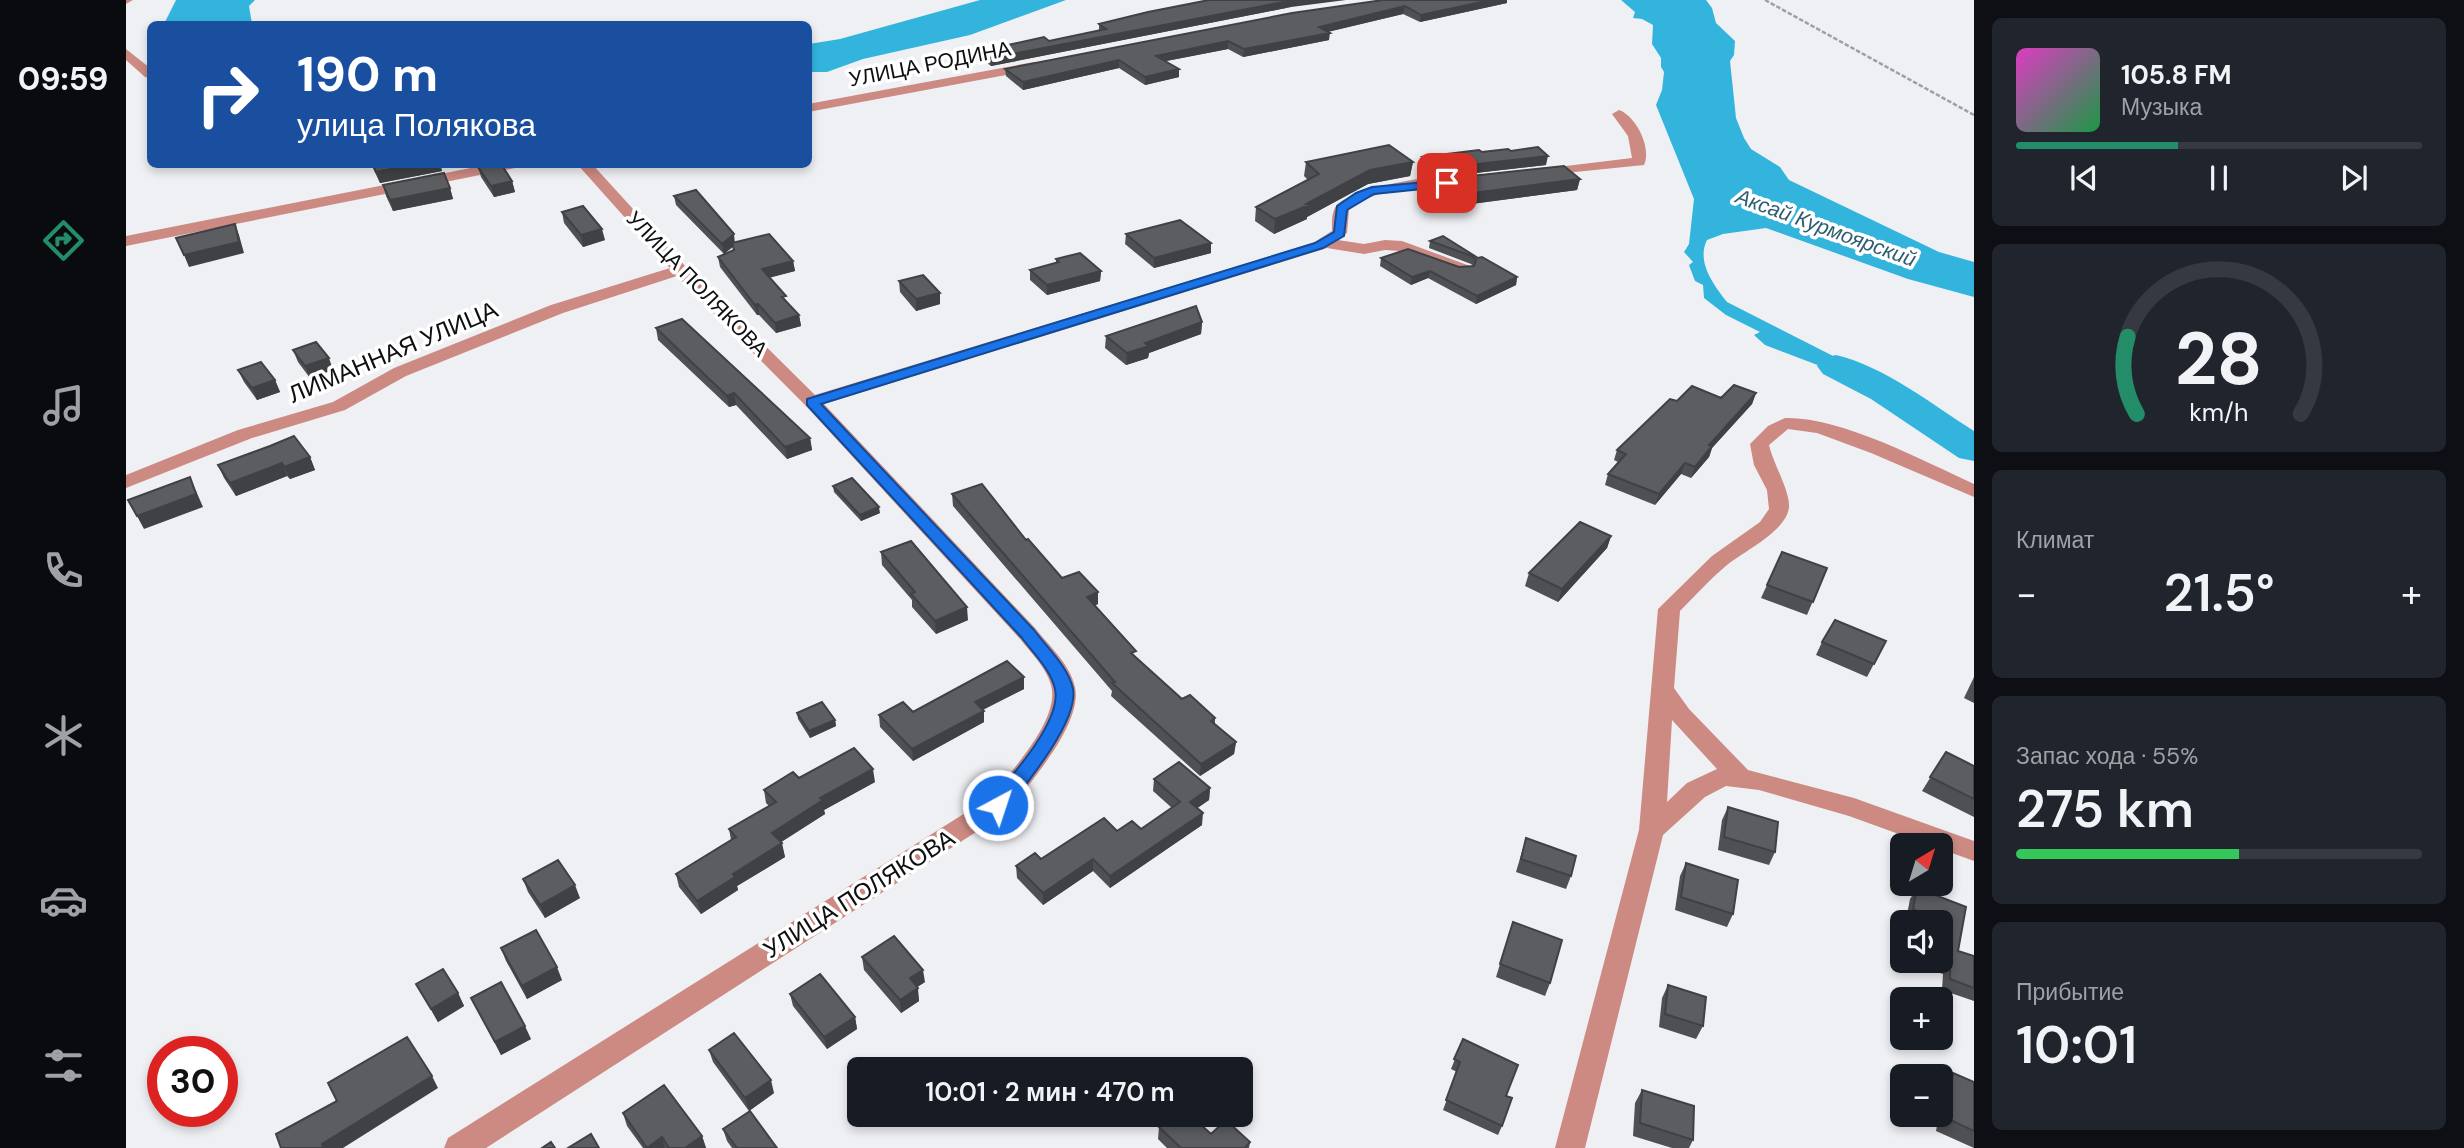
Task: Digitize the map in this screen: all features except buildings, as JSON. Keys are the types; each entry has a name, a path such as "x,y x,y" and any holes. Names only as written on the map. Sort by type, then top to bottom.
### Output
{"street":[{"path":"126,53 147,71"},
{"name":"УЛИЦА РОДИНА","path":"812,107 1054,62"},
{"path":"1529,175 1639,162 1641,155 1637,141 1619,114"},
{"path":"126,241 495,168"},
{"name":"УЛИЦА ПОЛЯКОВА","path":"459,1148 998,805 1026,771 1062,710 1064,690 1055,670 1028,634 812,402 680,270 588,168"},
{"path":"812,402 1326,243 1339,233 1341,209 1360,195 1382,190 1488,179"},
{"path":"1326,243 1364,248 1402,246 1464,269"},
{"name":"ЛИМАННАЯ УЛИЦА","path":"126,482 245,434 339,406 400,372 557,309 680,270"},
{"path":"1570,1148 1652,830 1669,609 1719,561 1766,527 1779,509 1777,490 1759,444 1786,424 1825,428 1974,491"},
{"path":"1661,686 1681,715 1741,778"},
{"path":"1652,830 1696,790 1723,776 1759,781 1854,808 1974,851"}],"path":[{"path":"1765,0 1974,115"}],"water":[{"path":"176,0 255,0 249,6 252,21 166,21"},
{"path":"980,0 1066,0 970,35 863,59 827,72 812,72 812,44 840,39"},
{"name":"Аксай Курмоярский","path":"1621,0 1706,0 1712,8 1716,23 1735,41 1734,55 1730,61 1736,118 1751,149 1780,167 1789,180 1939,252 1974,262 1974,297 1908,279 1766,228 1723,234 1707,240 1704,248 1705,265 1712,281 1727,302 1904,392 1886,396 1857,380 1765,345 1754,335 1760,332 1726,315 1704,298 1703,285 1695,281 1689,265 1693,262 1684,252 1689,244 1694,199 1656,105 1662,90 1664,72 1661,58 1652,44 1653,25 1633,18 1635,12"}],"waterway":[{"path":"1836,366 1885,391 1974,449"}],"route":[{"path":"998,805 1026,771 1062,710 1064,690 1055,670 1028,634 812,402 1319,246 1339,233 1341,209 1360,195 1372,191 1447,183"}]}
